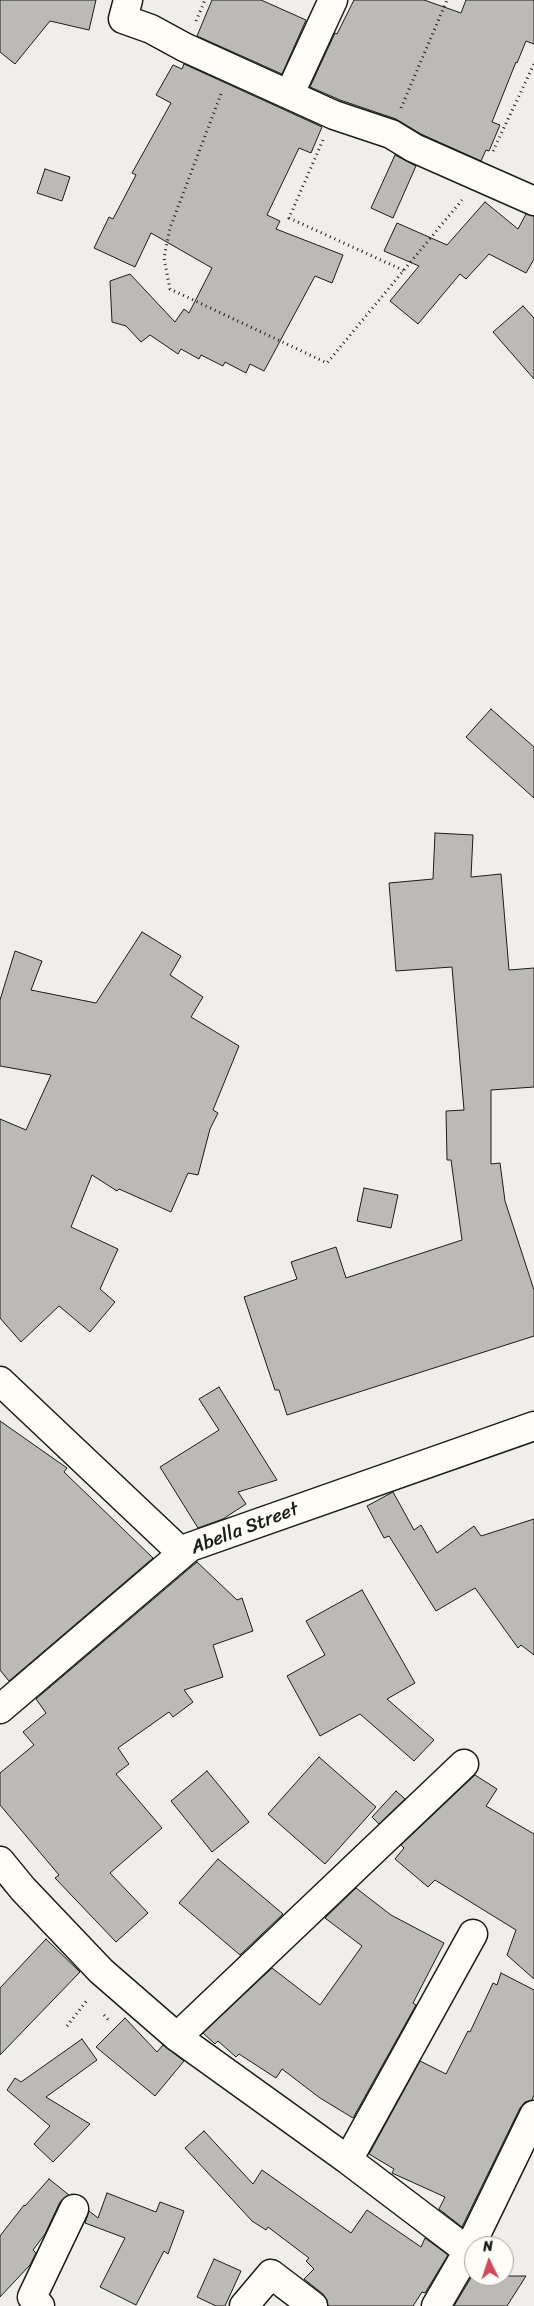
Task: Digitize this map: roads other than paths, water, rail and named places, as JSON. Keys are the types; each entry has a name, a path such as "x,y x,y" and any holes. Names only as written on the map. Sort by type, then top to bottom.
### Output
{"street":[{"path":"128,0 123,19 151,29 184,47 334,114 391,134 414,148 534,201"},
{"path":"290,93 333,0"},
{"path":"0,1381 182,1554"},
{"name":"Abella Street","path":"0,1709 190,1546 534,1426"},
{"path":"177,2037 464,1764"},
{"path":"0,1861 23,1889 101,1971 177,2037 348,2160 464,2249"},
{"path":"348,2160 473,1934"},
{"path":"476,2236 534,2115"},
{"path":"40,2306 32,2297 74,2209"},
{"path":"436,2306 464,2259"},
{"path":"244,2306 271,2274 313,2306"}]}
